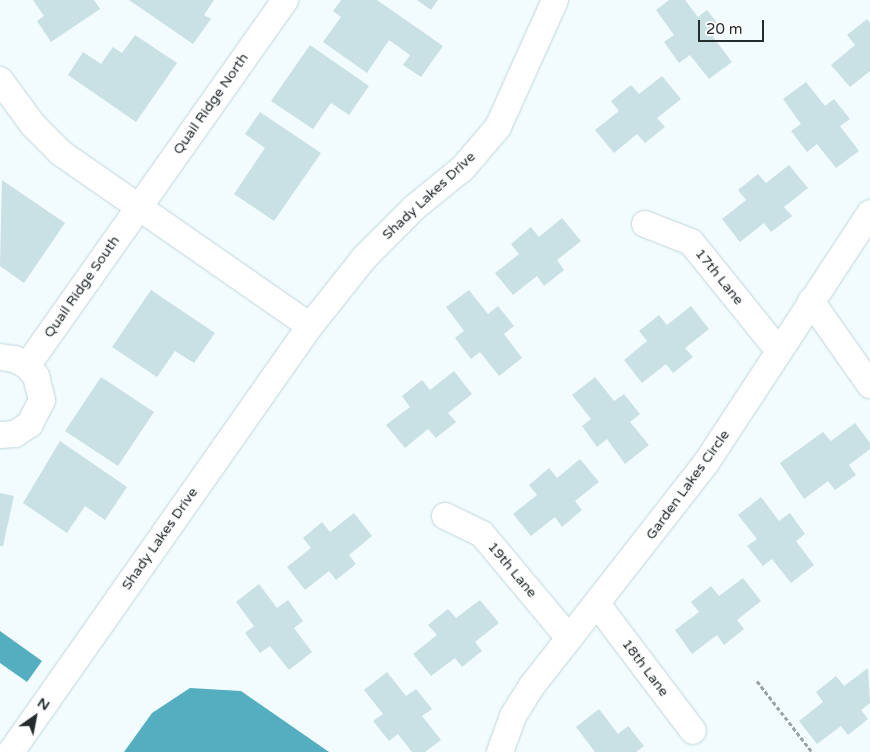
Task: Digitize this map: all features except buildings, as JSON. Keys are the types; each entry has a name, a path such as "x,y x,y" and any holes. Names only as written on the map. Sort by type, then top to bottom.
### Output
{"street":[{"name":"Quail Ridge North","path":"137,208 285,0"},
{"name":"Shady Lakes Drive","path":"11,752 310,326 364,258 415,207 463,168 498,127 555,0"},
{"path":"0,80 33,125 61,153 137,208 310,326"},
{"name":"Quail Ridge South","path":"27,366 137,208"},
{"name":"Garden Lakes Circle","path":"500,752 514,716 531,687 706,463 870,213"},
{"name":"17th Lane","path":"644,224 691,242 779,351"},
{"path":"811,301 870,385"},
{"path":"0,357 15,359 27,366 41,388 38,413 22,429 0,435"},
{"name":"19th Lane","path":"445,516 482,534 569,638"},
{"name":"18th Lane","path":"597,604 693,731"}],"path":[{"path":"756,681 812,752"}],"water":[{"path":"0,631 42,661 27,682 0,663"},
{"path":"190,688 241,691 329,752 124,752 152,713"}]}
